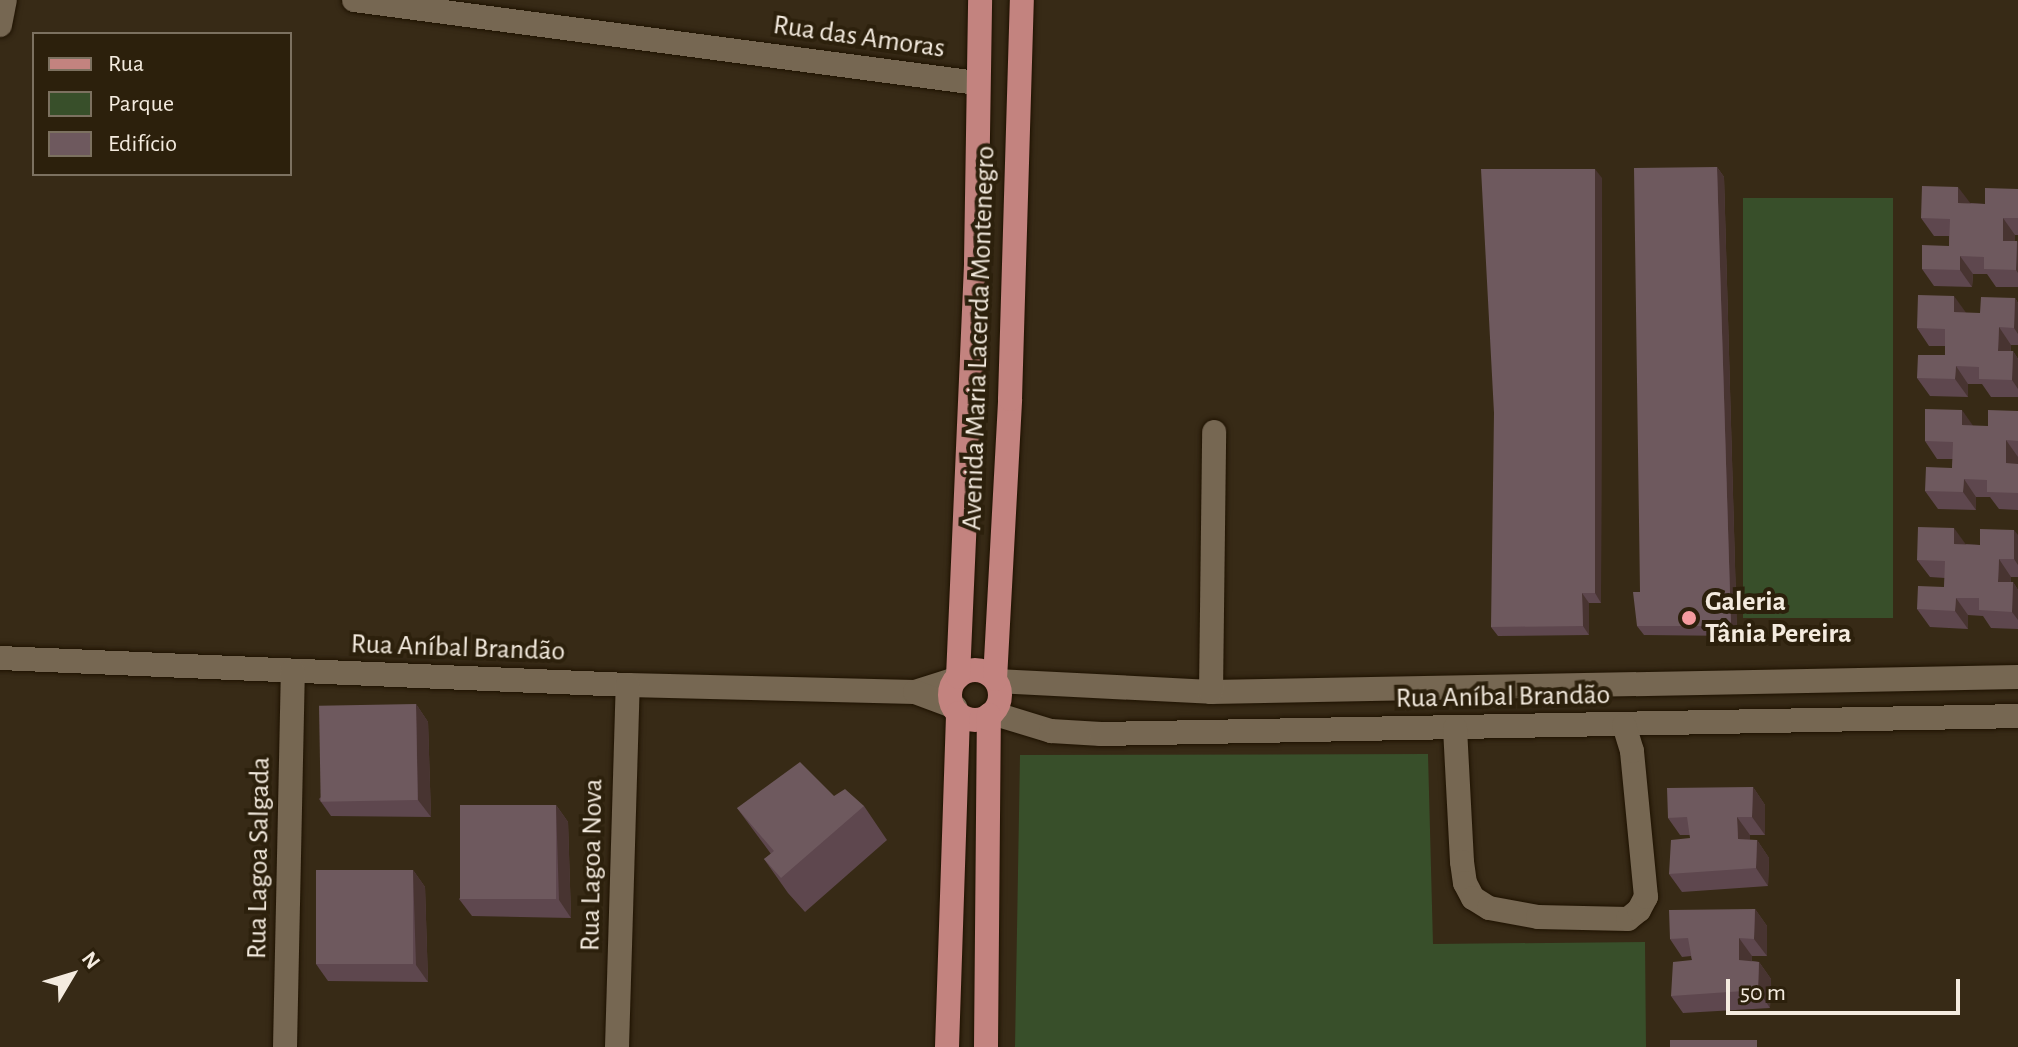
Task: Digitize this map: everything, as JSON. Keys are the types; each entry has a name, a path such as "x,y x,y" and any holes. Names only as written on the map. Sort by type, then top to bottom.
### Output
{"main road":[{"name":"Avenida Maria Lacerda Montenegro","path":"957,678 975,277 980,0"},
{"name":"Avenida Maria Lacerda Montenegro","path":"995,680 1010,399 1022,0"},
{"path":"947,1047 956,710 950,694 957,678 978,670 995,680 1000,698 991,714 986,1047"},
{"path":"956,710 975,719 991,714"}],"street":[{"path":"0,25 5,0"},
{"name":"Rua das Amoras","path":"354,0 977,83"},
{"path":"1211,692 1214,432"},
{"name":"Rua Aníbal Brandão","path":"0,658 628,685 915,692 957,678"},
{"name":"Rua Lagoa Salgada","path":"285,1047 293,671"},
{"name":"Rua Aníbal Brandão","path":"995,680 1211,692 2018,677"},
{"name":"Rua Lagoa Nova","path":"617,1047 628,685"},
{"name":"Rua Aníbal Brandão","path":"915,692 956,710"},
{"name":"Rua Aníbal Brandão","path":"991,714 1051,731 1101,734 2018,716"},
{"path":"1455,728 1462,862 1465,883 1473,898 1489,908 1538,917 1628,919 1639,910 1646,897 1632,751 1624,725"}],"green space":[{"path":"1743,198 1893,198 1893,618 1743,618"},
{"path":"1428,754 1433,944 1645,942 1646,1047 1015,1047 1020,755"}],"building":[{"path":"1717,167 1731,626 1637,626 1633,592 1640,592 1634,168"},
{"path":"1481,169 1595,169 1595,593 1582,593 1583,626 1491,627 1494,413"},
{"path":"1922,186 1958,187 1958,203 1985,204 1985,188 2018,189 2018,218 2003,218 2003,241 2017,241 2016,270 1984,269 1984,257 1960,256 1960,270 1922,269 1922,245 1949,246 1950,219 1921,218"},
{"path":"1918,295 1954,296 1954,312 1980,313 1981,297 2015,298 2014,328 1999,327 1998,351 2013,351 2012,380 1979,379 1979,367 1956,366 1955,379 1917,378 1918,355 1945,355 1945,329 1917,328"},
{"path":"1925,409 1962,410 1962,425 1988,426 1988,410 2018,411 2018,441 2006,440 2006,463 2018,464 2018,493 1987,492 1987,480 1964,479 1963,492 1925,491 1926,467 1952,468 1953,442 1925,441"},
{"path":"1918,527 1954,528 1954,544 1980,545 1980,529 2014,530 2014,559 1999,559 1998,582 2013,582 2012,612 1979,610 1979,598 1956,598 1955,611 1917,609 1918,586 1944,587 1945,561 1917,560"},
{"path":"416,704 418,800 321,802 319,706"},
{"path":"800,762 834,796 845,789 864,806 781,878 764,859 774,851 737,808"},
{"path":"1753,787 1752,817 1737,817 1738,839 1757,840 1756,868 1669,874 1671,840 1690,838 1687,817 1668,818 1667,788"},
{"path":"460,805 556,805 556,899 460,899"},
{"path":"316,870 413,870 413,964 316,964"},
{"path":"1755,909 1754,939 1739,938 1739,960 1759,962 1758,990 1671,996 1673,962 1692,960 1688,938 1670,939 1669,910"},
{"path":"1670,1040 1757,1040 1757,1047 1670,1047"}],"place":[{"name":"Galeria Tânia Pereira","path":"1689,618"}]}
